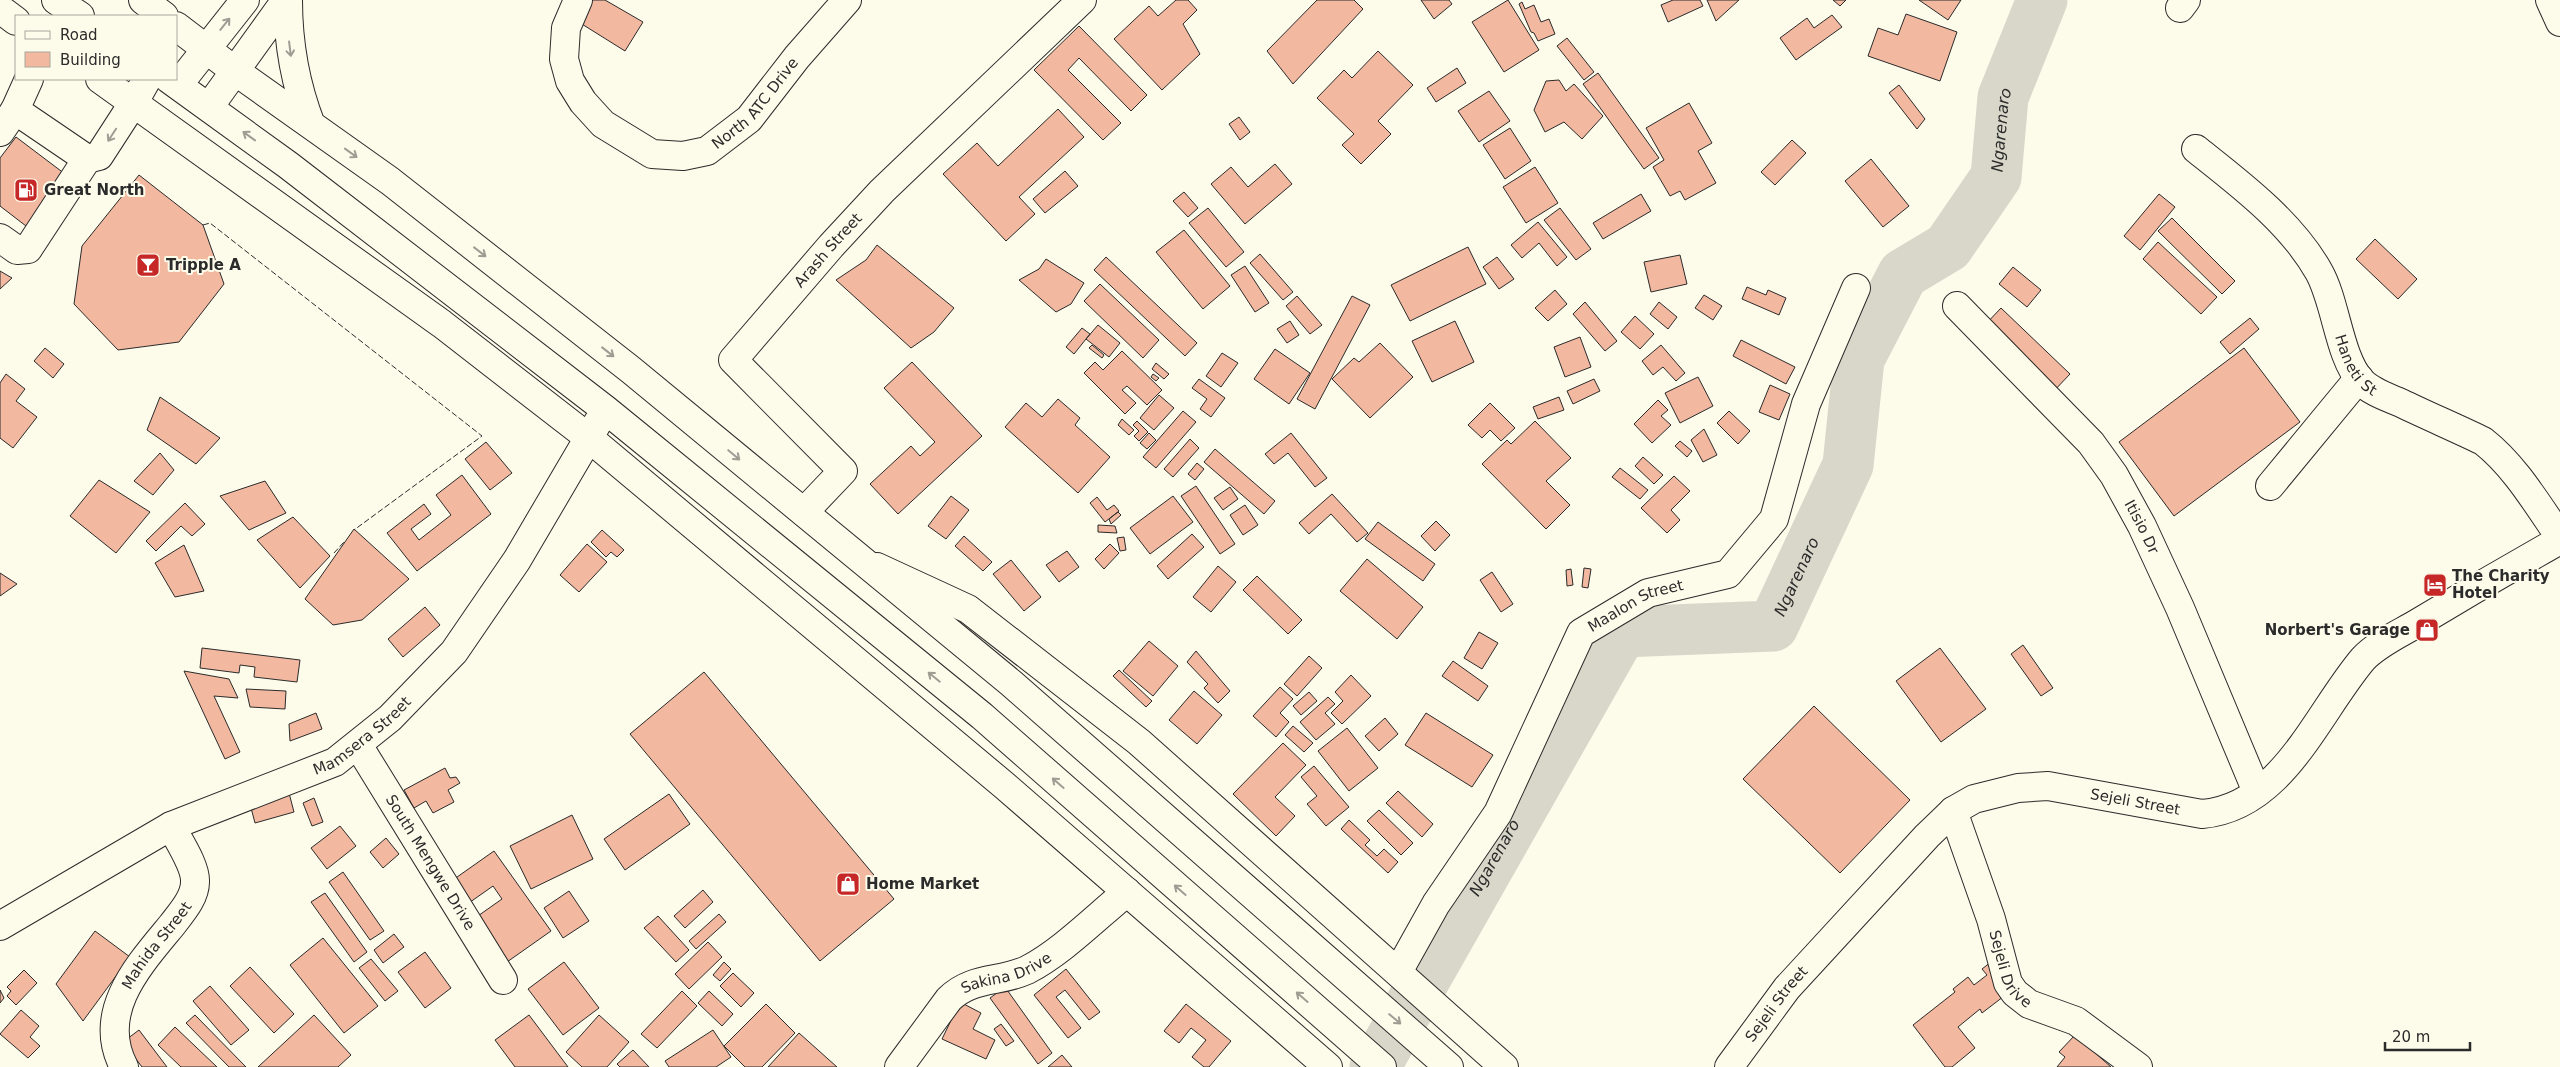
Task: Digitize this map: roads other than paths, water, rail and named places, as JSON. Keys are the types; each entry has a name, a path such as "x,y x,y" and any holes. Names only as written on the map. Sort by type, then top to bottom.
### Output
{"main road":[{"path":"143,0 163,15"},
{"path":"178,77 205,49 245,0"},
{"path":"209,107 287,0"},
{"path":"287,0 290,53 303,105 311,125"},
{"name":"North ATC Drive","path":"578,0 566,28 564,59 570,81 584,102 603,124 652,154 683,156 707,151 749,119 797,57 847,0"},
{"name":"Arash Street","path":"804,512 843,471 733,360 831,246 882,191 1082,0"},
{"path":"2550,0 2560,22"},
{"path":"0,10 15,20"},
{"path":"178,28 235,71 390,181 631,370 1011,683 1449,1067"},
{"path":"28,80 7,121 87,159 99,156 140,90"},
{"path":"104,80 140,90 589,438 1005,786 1325,1065"},
{"path":"173,82 288,165 606,410 982,716 1382,1067"},
{"name":"Haneti St","path":"2196,149 2238,183 2290,232 2319,271 2330,297 2346,349 2359,378 2380,394 2470,434 2489,446 2524,485 2560,538"},
{"path":"0,238 17,250 28,249 87,159"},
{"name":"Maalon Street","path":"1398,972 1436,904 1498,812 1581,633 1648,593 1728,574 1774,518 1806,404 1856,288"},
{"name":"Itisio Dr","path":"1957,306 2091,443 2114,475 2142,526 2180,608 2258,792"},
{"path":"2270,486 2359,378"},
{"name":"Mamsera Street","path":"0,926 171,826 335,762 390,718 454,652 517,560 606,410"},
{"name":"Sejeli Street","path":"1729,1067 1787,988 1953,811 1982,797 2018,788 2048,786 2202,814 2222,810 2258,792 2283,769 2312,734 2365,657 2441,608 2560,538"},
{"path":"861,559 968,609 1139,742 1501,1064"},
{"name":"South Mengwe Drive","path":"358,745 503,980"},
{"name":"Sejeli Drive","path":"1953,811 1991,919 2008,984 2015,993 2029,1004 2076,1021 2138,1067"},
{"name":"Mahida Street","path":"124,1067 118,1055 114,1025 119,999 135,970 181,913 193,893 195,880 188,858 171,826"},
{"name":"Sakina Drive","path":"899,1067 949,999 957,991 967,985 1026,970 1044,959 1127,892"}],"waterway":[{"name":"Ngarenaro","path":"1375,1067 1622,632 1773,626 1848,465 1859,359 1903,274 1948,247 1996,177 2003,97 2042,0"}],"place":[{"name":"Great North","path":"26,190"},
{"name":"Tripple A","path":"148,265"},
{"name":"The Charity Hotel","path":"2435,585"},
{"name":"Norbert's Garage","path":"2427,630"},
{"name":"Home Market","path":"848,884"}]}
